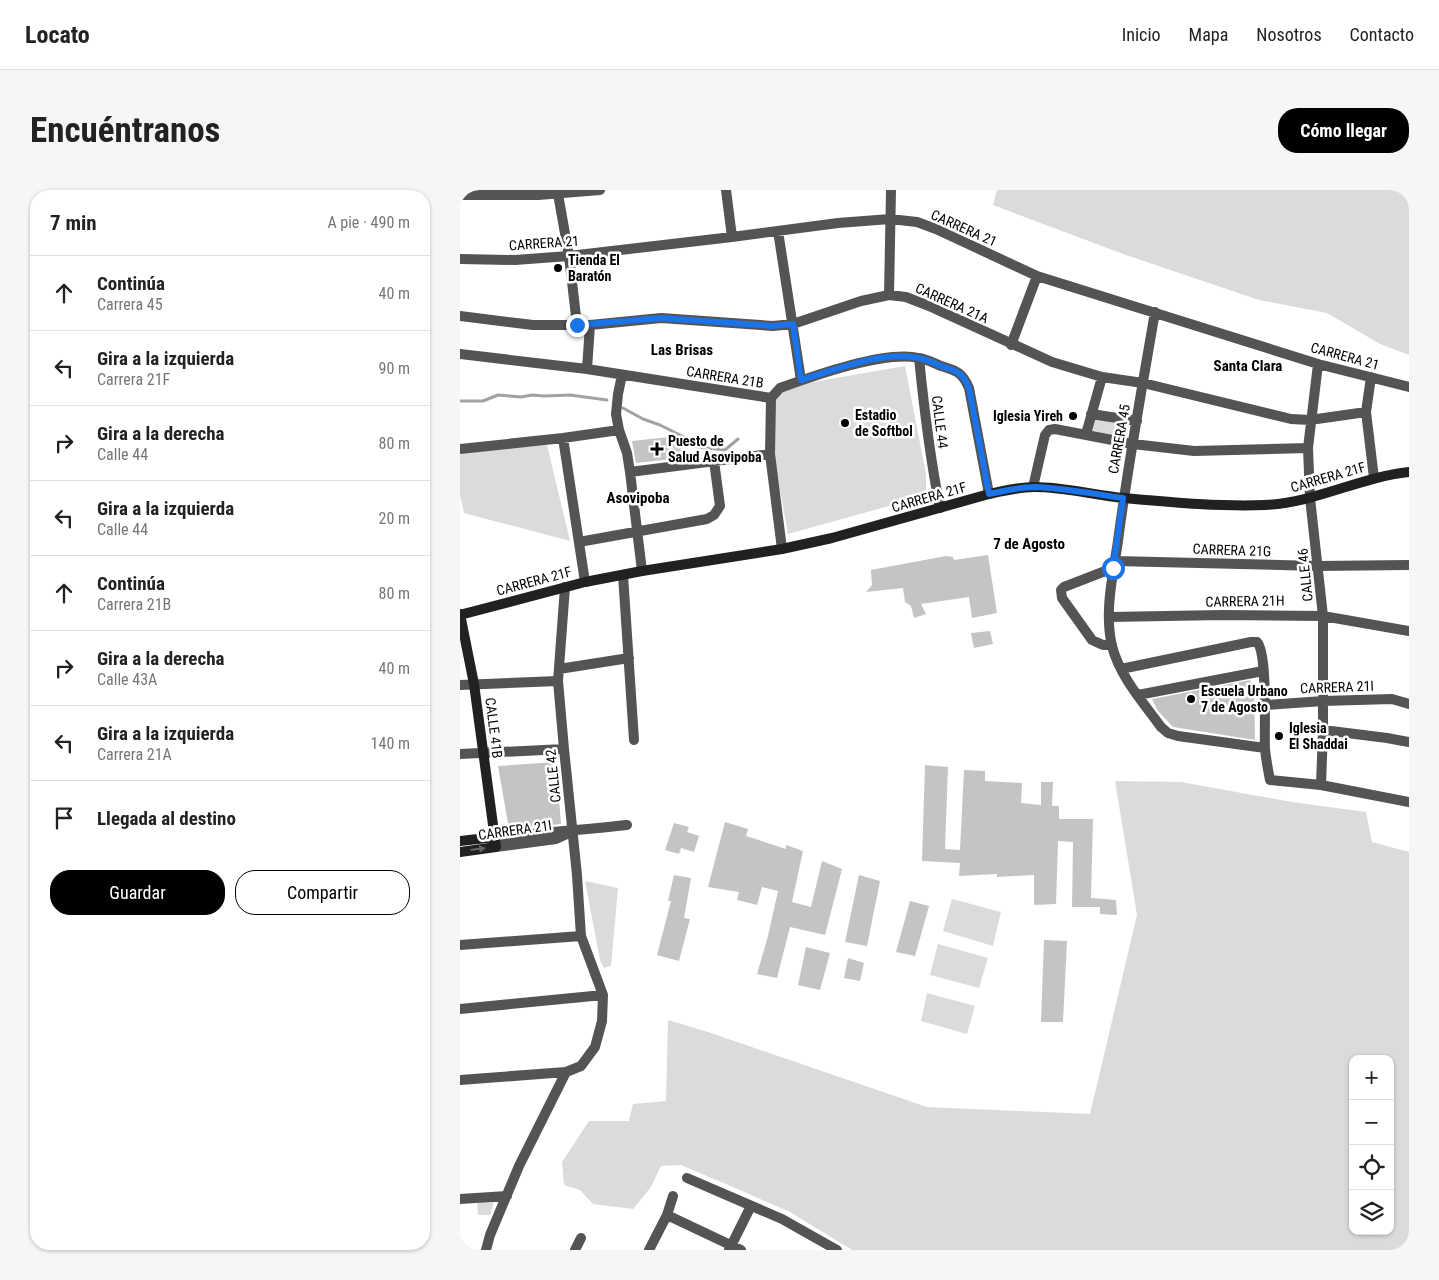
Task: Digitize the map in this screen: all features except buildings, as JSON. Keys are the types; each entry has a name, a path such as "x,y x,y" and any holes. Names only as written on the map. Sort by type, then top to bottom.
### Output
{"street":[{"path":"460,195 558,194 600,190"},
{"path":"726,190 732,237"},
{"path":"889,295 891,190"},
{"path":"558,194 569,256 577,325"},
{"name":"CARRERA 21","path":"460,259 515,260 569,256 838,223 890,219 917,222 936,228 1037,276 1318,364 1409,387"},
{"path":"778,230 801,380"},
{"path":"1011,345 1037,276"},
{"name":"CARRERA 21A","path":"460,316 534,325 590,325 661,318 773,326 793,324 861,301 889,295 906,298 929,306 1011,345 1052,362 1102,377 1143,383 1292,419 1310,420 1366,412"},
{"name":"CARRERA 45","path":"1155,312 1123,498 1110,593 1112,645 1121,669 1161,727 1168,733 1265,748"},
{"path":"587,369 590,325"},
{"name":"CARRERA 21B","path":"460,354 587,369 771,398 780,388 801,380 878,358 906,356 919,358"},
{"path":"919,358 955,371 965,378 969,388 989,494"},
{"name":"CALLE 44","path":"919,358 924,420 940,508"},
{"name":"CALLE 46","path":"1318,364 1308,448 1310,498 1323,616 1324,730 1321,785"},
{"path":"622,375 616,414 627,453 642,570"},
{"path":"1086,434 1102,377"},
{"path":"1371,377 1366,412 1374,478"},
{"path":"771,398 770,454 782,549"},
{"path":"1091,414 1136,421"},
{"path":"1033,487 1045,435 1049,430 1055,429 1133,444 1194,451 1308,448"},
{"path":"460,448 562,438 619,430"},
{"path":"562,438 585,582"},
{"path":"630,472 770,454"},
{"path":"579,542 707,519 714,515 720,506 714,461"},
{"name":"CARRERA 21F","path":"460,614 585,582 642,570 782,549 841,536 1012,489 1033,487 1057,488 1123,498 1266,505 1310,498 1374,478 1409,472"},
{"path":"1112,645 1103,645 1092,640 1062,598 1061,590 1114,565"},
{"name":"CARRERA 21G","path":"1114,565 1409,565"},
{"path":"623,575 634,740"},
{"name":"CALLE 42","path":"565,587 558,680 581,936 603,995 602,1021 595,1047 580,1066 566,1072"},
{"name":"CALLE 41B","path":"460,614 474,684 496,842"},
{"name":"CARRERA 21H","path":"1110,617 1323,616 1409,631"},
{"path":"1121,669 1257,642 1261,645 1264,671 1266,705 1265,748 1270,780 1321,785 1409,802"},
{"path":"559,669 629,658"},
{"path":"1138,695 1264,671"},
{"path":"460,685 558,680"},
{"name":"CARRERA 21I","path":"1266,705 1392,699 1409,704"},
{"path":"1324,730 1409,742"},
{"path":"460,754 564,749"},
{"name":"CARRERA 21I","path":"460,841 496,842 556,839 572,832 627,825"},
{"name":"CARRERA 21I","path":"460,852 496,842"},
{"path":"460,945 581,936"},
{"path":"460,1009 603,995"},
{"path":"460,1080 566,1072"},
{"path":"486,1250 490,1235 519,1166 566,1072"},
{"path":"687,1178 782,1219 837,1250"},
{"path":"460,1199 507,1196"},
{"path":"648,1250 667,1215 673,1196"},
{"path":"730,1247 751,1206"},
{"path":"667,1215 730,1247 741,1250"},
{"path":"575,1250 581,1238"}],"shaded area":[{"path":"997,190 1409,190 1409,355 1380,344 1327,313 1259,300 1126,255 993,205"},
{"name":"Estadio de Softbol","path":"905,366 926,474 926,492 914,499 788,534 773,451 773,396 784,387"},
{"path":"1091,417 1123,423 1121,437 1088,430"},
{"path":"547,445 570,541 464,513 460,495 460,453"},
{"path":"1115,781 1181,782 1292,802 1366,812 1372,842 1409,852 1409,1250 852,1250 790,1212 681,1165 661,1166 651,1187 633,1209 593,1204 580,1190 564,1185 562,1162 589,1121 629,1121 633,1104 666,1101 668,1020 927,1107 1090,1114 1137,915"},
{"path":"585,881 618,888 611,966 604,968 600,960"},
{"path":"952,899 1001,912 993,946 943,931"},
{"path":"938,944 988,958 979,988 930,975"},
{"path":"927,993 975,1006 967,1034 921,1021"},
{"path":"495,1199 490,1215 478,1215 477,1201"}],"waterway":[{"path":"460,401 483,401 498,395 521,397 532,395 570,395 607,400"},
{"path":"623,408 684,437 697,447 725,450 738,439"}],"place":[{"name":"Tienda El Baratón","path":"558,268"},
{"name":"Iglesia Yireh","path":"1073,416"},
{"name":"Estadio de Softbol","path":"845,423"},
{"name":"Puesto de Salud Asovipoba","path":"657,449"},
{"name":"Escuela Urbano 7 de Agosto","path":"1191,699"},
{"name":"Iglesia El Shaddai","path":"1279,736"}],"district":[{"name":"Las Brisas","path":"682,350"},
{"name":"Santa Clara","path":"1248,366"},
{"name":"Asovipoba","path":"638,498"},
{"name":"7 de Agosto","path":"1029,544"}],"route":[{"path":"577,325 661,318 773,326 793,324 801,380 878,358 906,356 919,358 955,371 965,378 969,388 989,494 1033,487 1057,488 1123,498 1113,568"}]}
